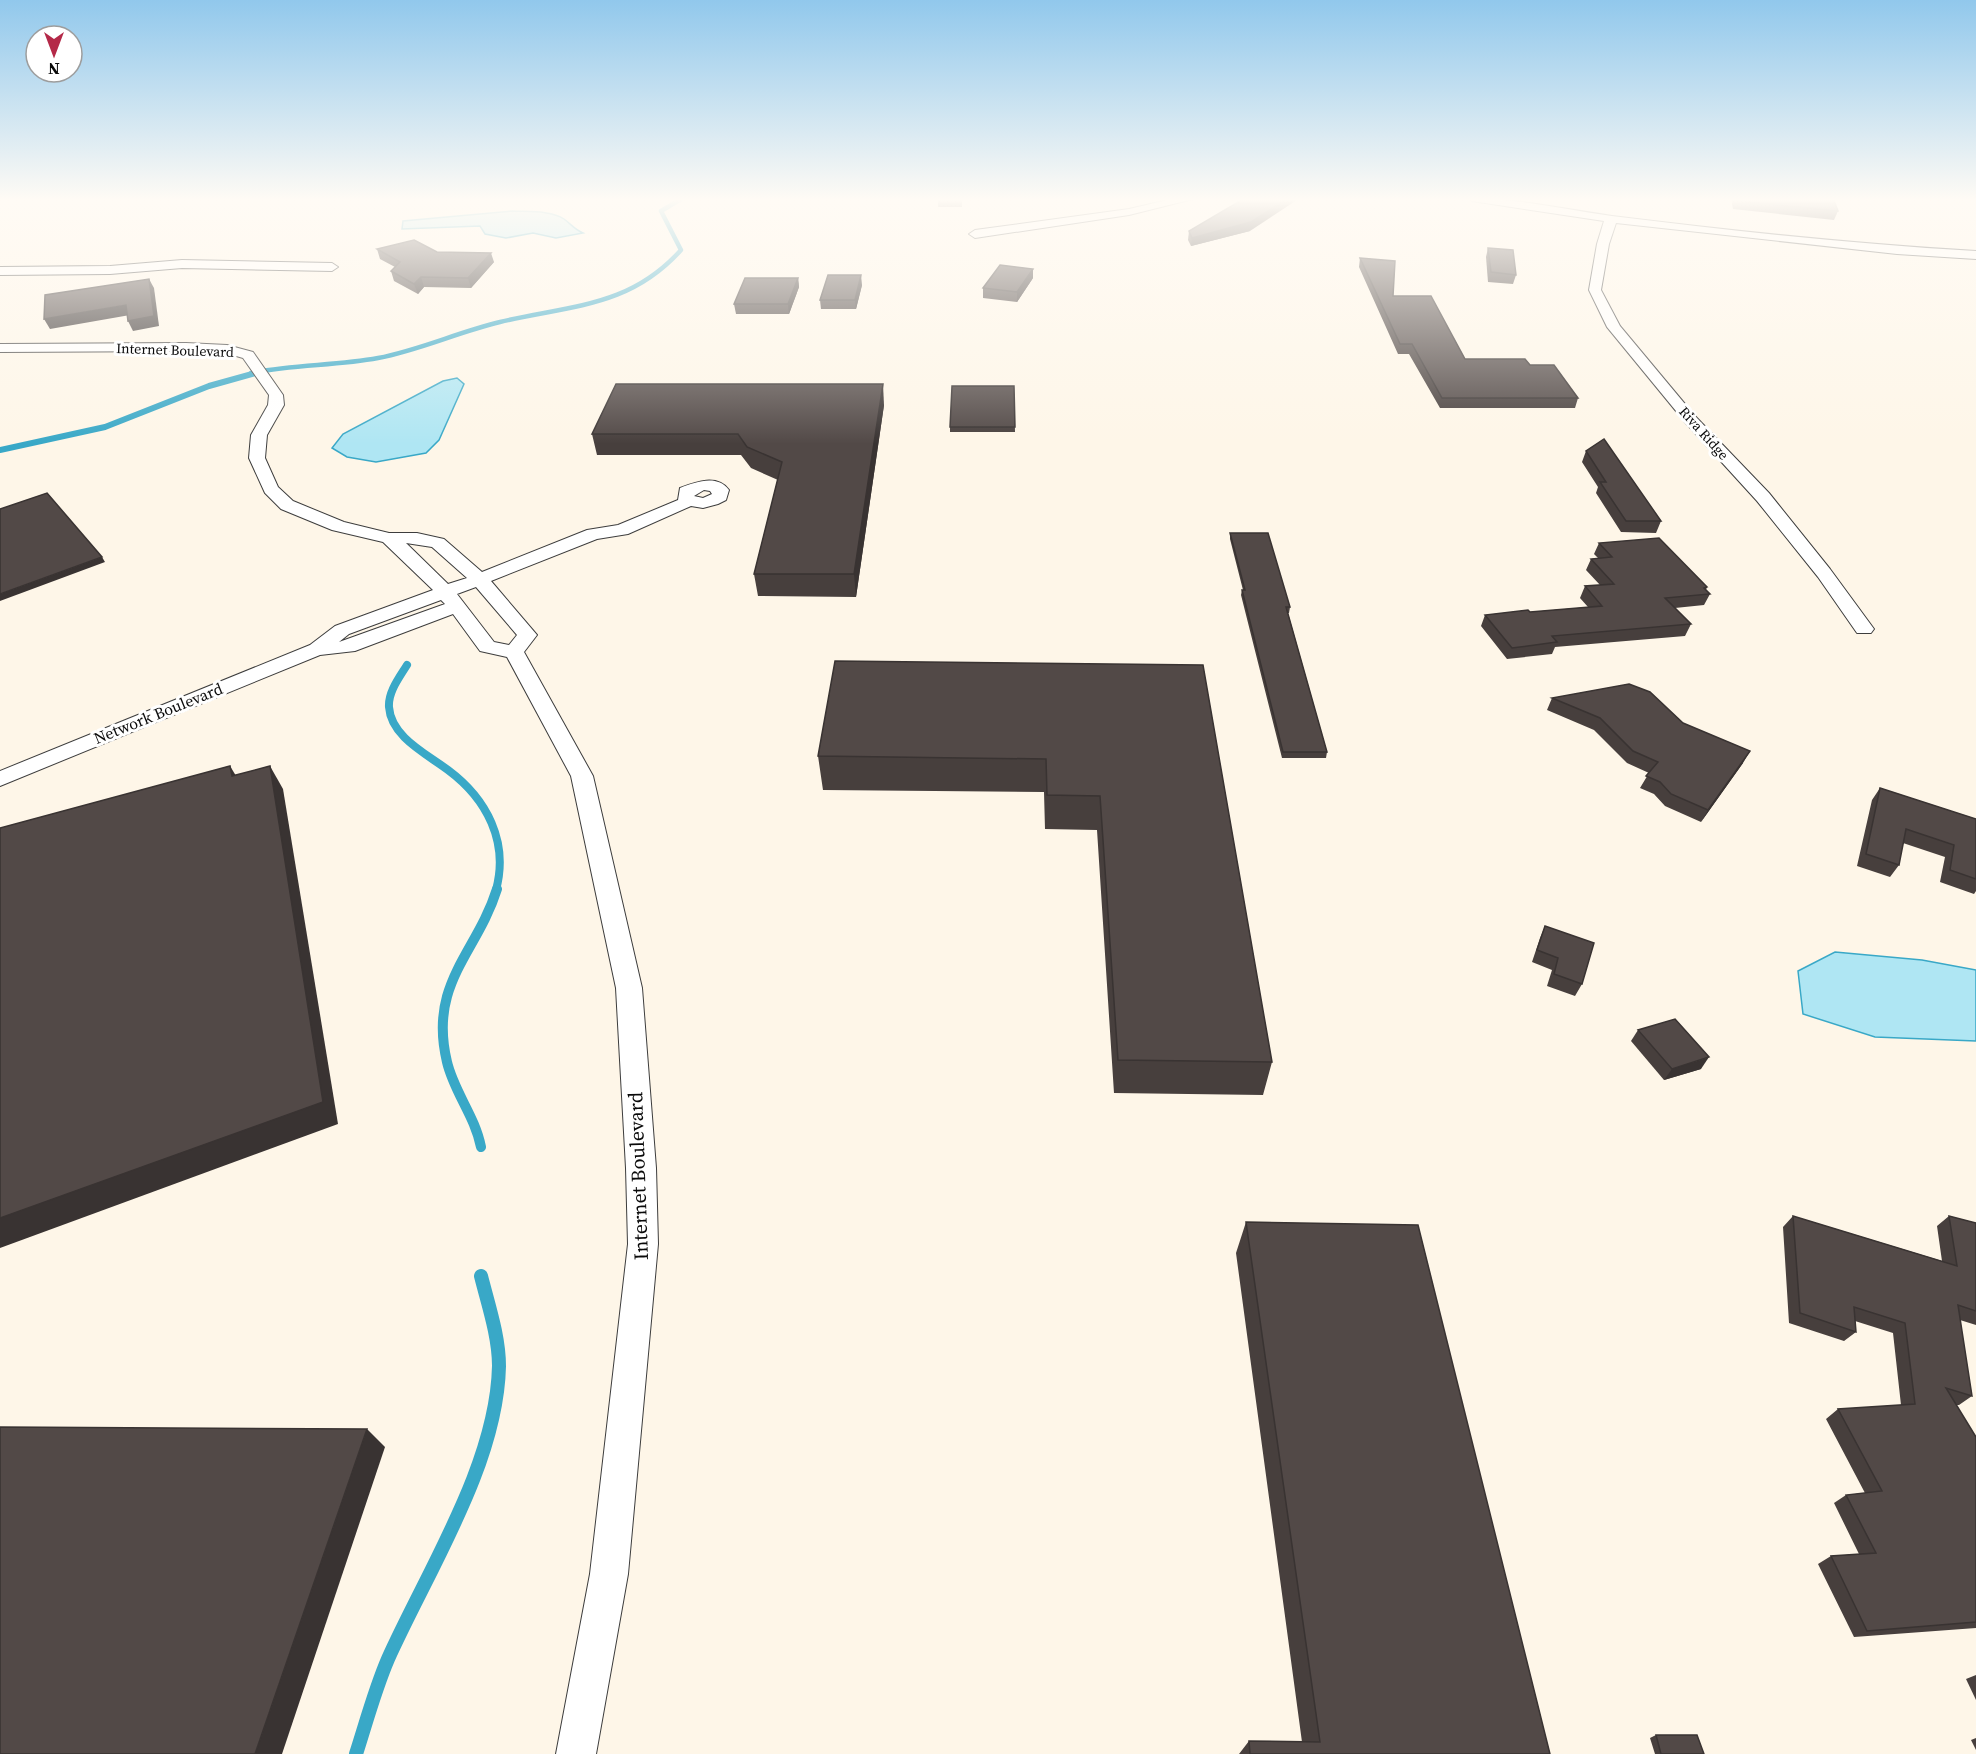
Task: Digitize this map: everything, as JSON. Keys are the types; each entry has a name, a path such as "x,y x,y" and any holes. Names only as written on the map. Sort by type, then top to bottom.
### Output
{"street":[{"name":"Riva Ridge","path":"1597,280 1595,290 1614,327 1690,419 1763,497 1824,573 1864,629"},
{"name":"Internet Boulevard","path":"0,348 196,348 227,349 248,355 276,395 276,405 259,435 257,458 271,489 287,505 338,526 389,538 417,538 438,543 485,586 527,635 514,652"},
{"name":"Network Boulevard","path":"0,779 317,649 348,646 485,586 580,555 614,539 622,530 689,501"},
{"name":"Internet Boulevard","path":"389,538 410,554 452,599 487,647 514,652"},
{"name":"Internet Boulevard","path":"514,652 582,776 629,988 641,1168 643,1244 609,1574 576,1754"}],"water":[{"path":"457,378 464,384 439,440 426,453 376,462 347,457 332,448 343,434 443,381"},
{"path":"1835,952 1922,960 1976,970 1976,1041 1875,1037 1803,1014 1798,971"}],"building":[{"path":"149,280 154,316 128,321 126,305 44,319 45,295"},
{"path":"407,280 418,280 414,284"},
{"path":"744,280 797,280 788,304 734,304"},
{"path":"826,280 860,280 855,300 820,300"},
{"path":"989,280 1025,280 1017,292 983,288"},
{"path":"1370,280 1394,280 1393,296 1431,296 1465,359 1525,359 1530,365 1554,365 1578,398 1442,398 1412,344 1400,344"},
{"path":"616,384 883,384 854,574 754,574 782,462 747,447 738,434 592,434"},
{"path":"952,386 1014,386 1015,427 950,427"},
{"path":"1604,439 1661,521 1626,521 1600,482 1606,482 1586,451"},
{"path":"47,493 102,557 0,594 0,509"},
{"path":"1230,533 1268,533 1290,607 1286,607 1327,752 1283,752"},
{"path":"1659,538 1707,587 1704,588 1710,594 1665,598 1691,624 1552,636 1557,642 1512,648 1485,615 1602,606 1585,586 1614,584 1591,559 1612,557 1599,543"},
{"path":"835,661 1203,665 1272,1062 1118,1060 1100,796 1047,795 1046,759 818,756"},
{"path":"1629,684 1650,692 1683,723 1750,751 1708,810 1671,794 1660,782 1646,776 1658,762 1633,751 1600,718 1552,698"},
{"path":"230,766 232,776 270,766 323,1102 0,1218 0,828"},
{"path":"1880,788 1976,819 1976,879 1950,870 1954,845 1906,829 1899,865 1866,854"},
{"path":"1545,926 1594,943 1582,984 1554,974 1558,958 1537,950"},
{"path":"1675,1019 1709,1057 1672,1069 1638,1030"},
{"path":"1793,1216 1957,1266 1949,1216 1976,1223 1976,1311 1958,1305 1972,1396 1946,1388 1976,1437 1976,1622 1867,1631 1831,1556 1876,1553 1846,1495 1882,1491 1838,1409 1915,1404 1905,1323 1854,1307 1856,1332 1800,1313"},
{"path":"1246,1222 1418,1225 1550,1754 1250,1754 1249,1741 1320,1742"},
{"path":"0,1427 367,1429 255,1754 0,1754"},
{"path":"1656,1735 1697,1735 1704,1754 1661,1754"}],"waterway":[{"path":"251,373 378,358 484,326 597,301 619,294 645,280"},
{"path":"0,450 105,427 209,386 259,372"},
{"path":"407,665 390,696 391,718 411,744 462,782 484,808 497,839 499,872 496,890"},
{"path":"481,1147 447,1062 443,1035 444,1011 449,989 457,970 488,912 497,889"},
{"path":"356,1754 388,1659 458,1516 486,1441 495,1403 499,1355 481,1276"}]}
